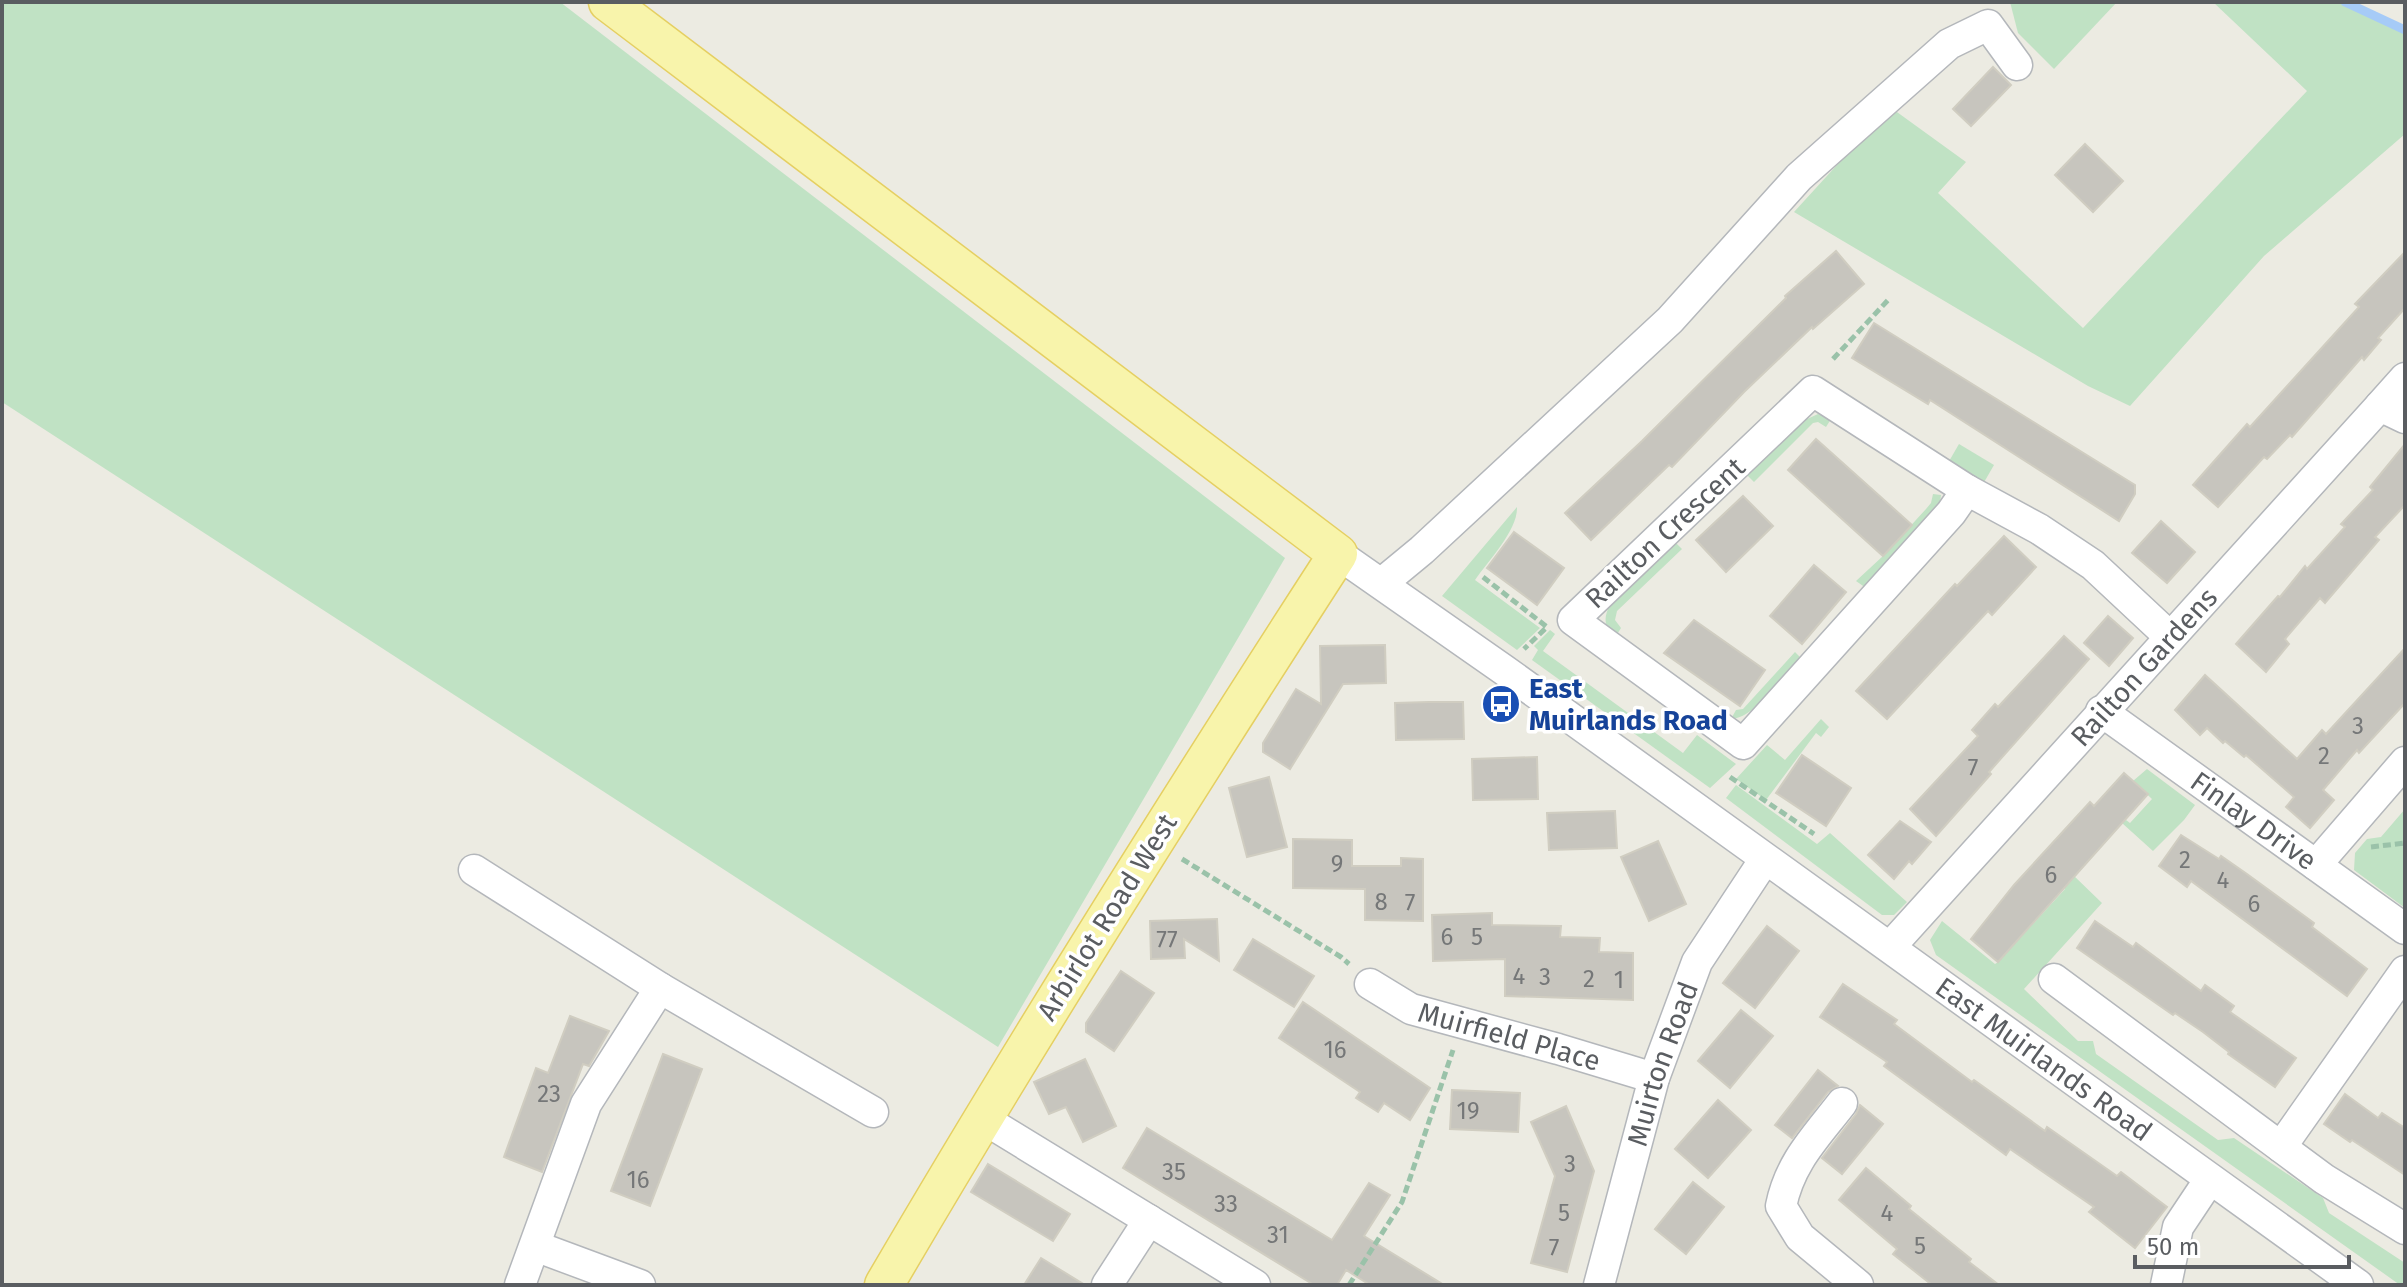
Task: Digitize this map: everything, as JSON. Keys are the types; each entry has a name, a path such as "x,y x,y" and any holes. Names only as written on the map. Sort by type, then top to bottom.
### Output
{"main road":[{"path":"608,2 1338,554"},
{"name":"Arbirlot Road West","path":"884,1285 982,1118 1338,554"}],"street":[{"path":"1382,583 1422,550 1670,320 1799,177 1949,44 1994,13 2017,65"},
{"name":"Railton Gardens","path":"1890,947 2169,636 2393,412 2405,378"},
{"name":"Railton Crescent","path":"1967,490 1951,513 1743,744 1573,620 1813,391 1967,490 2039,529 2093,565 2169,636"},
{"name":"East Muirlands Road","path":"1338,554 2358,1285"},
{"name":"Finlay Drive","path":"2101,711 2405,929"},
{"path":"2316,865 2405,762"},
{"name":"Muirton Road","path":"1599,1285 1654,1078 1697,962 1765,859"},
{"path":"474,870 660,988 873,1112"},
{"path":"2281,1147 2405,971"},
{"path":"2054,979 2324,1179 2405,1229"},
{"name":"Muirfield Place","path":"1370,984 1411,1009 1654,1078"},
{"path":"520,1285 586,1104 660,988"},
{"path":"1842,1103 1798,1160 1786,1183 1781,1206 1800,1237 1858,1285"},
{"path":"982,1118 1255,1285"},
{"path":"2166,1285 2178,1227 2210,1179"},
{"path":"1107,1285 1149,1220"},
{"path":"535,1246 640,1285"}],"path":[{"path":"1833,359 1890,298"},
{"path":"1483,577 1547,627"},
{"path":"1730,777 1814,834"},
{"path":"1154,842 1341,957 1370,984"},
{"path":"1349,1285 1402,1202 1461,1023"}],"green space":[{"path":"2,2 560,2 1285,558 998,1047 2,402"},
{"path":"2010,2 2117,2 2054,69 2018,33"},
{"path":"2213,2 2339,2 2405,32 2405,134 2264,256 2130,406 2088,386 1794,212 1890,107 1966,162 1938,193 2083,328 2307,91"},
{"path":"1818,414 1831,419 1826,427 1818,422 1813,423 1754,482 1747,475 1805,420"},
{"path":"1959,444 1994,465 1983,484 1948,463"},
{"path":"1933,494 1941,495 1940,503 1866,588 1856,581 1926,509"},
{"path":"1517,507 1508,535 1475,580 1540,628 1517,650 1442,596"},
{"path":"1676,543 1682,549 1617,611 1615,620 1621,628 1616,636 1606,622 1610,605"},
{"path":"1550,630 1555,634 1543,651 1683,753 1697,735 1736,764 1710,788 1532,660 1538,650 1534,646"},
{"path":"1795,652 1801,658 1769,695 1749,712 1731,719 1736,710 1743,709"},
{"path":"1821,719 1829,727 1821,737 1816,733 1766,800 1736,779 1767,745 1785,760"},
{"path":"2147,769 2195,805 2153,851 2122,823 2126,820 2130,823 2152,799 2133,781"},
{"path":"1736,785 1817,844 1830,833 1907,902 1894,915 1882,915 1726,798"},
{"path":"2405,809 2405,908 2354,870 2355,853 2367,839 2381,837"},
{"path":"2072,874 2102,903 2024,989 2078,1041 2093,1041 2096,1054 2218,1140 2234,1138 2323,1198 2329,1213 2405,1263 2405,1285 2400,1285 1936,955 1930,940 1942,921 1995,964 2065,889 2062,885"}],"building":[{"path":"1993,67 2011,85 1971,126 1953,109"},
{"path":"2085,144 2123,181 2093,212 2055,175"},
{"path":"1836,251 1864,284 1812,327 1672,467 1669,465 1591,540 1565,513 1642,441 1785,296"},
{"path":"2405,252 2405,308 2378,338 2381,340 2364,360 2362,357 2292,437 2290,435 2267,459 2264,457 2218,507 2193,485 2247,424 2250,427 2359,307 2355,304"},
{"path":"1874,323 2135,485 2135,494 2119,521 1930,400 1928,404 1852,358"},
{"path":"1816,439 1912,525 1883,556 1788,470"},
{"path":"2405,444 2405,505 2375,537 2379,540 2325,603 2320,598 2285,639 2289,644 2266,672 2236,644 2305,566 2307,569 2345,527 2341,524 2373,490 2370,487"},
{"path":"1743,496 1773,526 1726,572 1696,540"},
{"path":"2161,521 2195,552 2167,583 2132,553"},
{"path":"1514,532 1564,568 1537,605 1487,568"},
{"path":"2004,536 2036,567 1992,615 1988,611 1887,719 1856,691"},
{"path":"1814,565 1846,592 1802,644 1770,616"},
{"path":"2108,616 2133,638 2109,666 2084,643"},
{"path":"1694,620 1765,670 1740,706 1664,653"},
{"path":"2064,636 2089,659 1936,836 1910,809 1978,736 1972,730 1995,704 1998,707"},
{"path":"1385,645 1386,683 1343,684 1290,769 1263,752 1263,743 1296,689 1321,704 1320,646"},
{"path":"2405,648 2405,703 2359,753 2357,750 2323,790 2334,800 2310,828 2286,807 2294,797 2246,755 2244,757 2225,741 2223,743 2207,728 2200,735 2175,710 2205,675 2297,759 2322,730 2326,734"},
{"path":"1463,702 1464,739 1396,740 1395,703"},
{"path":"1802,755 1851,788 1826,826 1776,793"},
{"path":"1537,757 1538,799 1473,800 1472,759"},
{"path":"2124,773 2148,794 1998,962 1971,939 2014,885 2090,802 2094,806"},
{"path":"1269,777 1287,847 1247,857 1229,788"},
{"path":"1615,811 1617,848 1549,850 1547,813"},
{"path":"1900,821 1931,842 1894,879 1868,855"},
{"path":"2181,835 2247,874 2314,923 2312,927 2367,969 2347,996 2191,881 2187,887 2159,866"},
{"path":"1293,839 1352,840 1352,866 1401,866 1401,858 1423,859 1423,921 1365,920 1365,889 1293,888"},
{"path":"1658,841 1686,904 1649,921 1621,857"},
{"path":"1492,913 1492,925 1561,926 1560,937 1600,938 1599,952 1633,953 1633,1000 1505,996 1505,959 1433,961 1432,915"},
{"path":"1217,919 1219,961 1184,939 1185,958 1151,959 1150,921"},
{"path":"2095,921 2133,947 2136,943 2201,991 2205,985 2234,1006 2230,1012 2296,1058 2275,1087 2203,1032 2175,1013 2173,1015 2077,948"},
{"path":"1767,926 1799,951 1755,1008 1723,983"},
{"path":"1253,939 1314,976 1294,1007 1234,970"},
{"path":"1121,971 1154,993 1114,1051 1086,1032 1086,1023"},
{"path":"1843,984 1897,1020 1894,1024 1972,1082 1974,1080 2045,1131 2047,1127 2117,1176 2121,1172 2167,1207 2135,1248 2089,1212 2094,1207 2010,1149 2006,1155 1884,1066 1887,1062 1820,1017"},
{"path":"1303,1002 1430,1088 1410,1120 1384,1103 1378,1112 1356,1098 1360,1092 1279,1038"},
{"path":"1741,1010 1773,1036 1730,1088 1698,1061"},
{"path":"570,1016 609,1031 589,1066 583,1064 542,1172 504,1157 536,1068 548,1073"},
{"path":"663,1054 702,1069 650,1206 611,1191"},
{"path":"1085,1059 1116,1126 1083,1142 1066,1107 1049,1114 1034,1082"},
{"path":"1818,1070 1838,1086 1828,1092 1792,1138 1775,1125"},
{"path":"1452,1090 1520,1093 1518,1132 1450,1129"},
{"path":"2345,1094 2378,1118 2382,1113 2405,1128 2405,1175 2324,1124"},
{"path":"1718,1100 1751,1130 1708,1178 1675,1149"},
{"path":"1860,1105 1883,1124 1842,1174 1822,1158"},
{"path":"1566,1106 1594,1171 1567,1272 1531,1263 1555,1176 1531,1122"},
{"path":"1147,1128 1332,1240 1369,1183 1390,1195 1364,1236 1444,1285 1370,1285 1346,1270 1337,1285 1314,1285 1123,1168"},
{"path":"988,1164 1070,1214 1053,1241 971,1192"},
{"path":"1866,1168 1911,1206 1909,1209 1971,1259 1969,1262 1999,1285 1932,1285 1893,1254 1897,1249 1839,1200"},
{"path":"1693,1182 1724,1207 1686,1254 1655,1229"},
{"path":"1041,1258 1085,1285 1024,1285"}],"waterway":[{"path":"2345,2 2405,30"}],"place":[{"name":"East Muirlands Road","path":"1501,704"}]}
